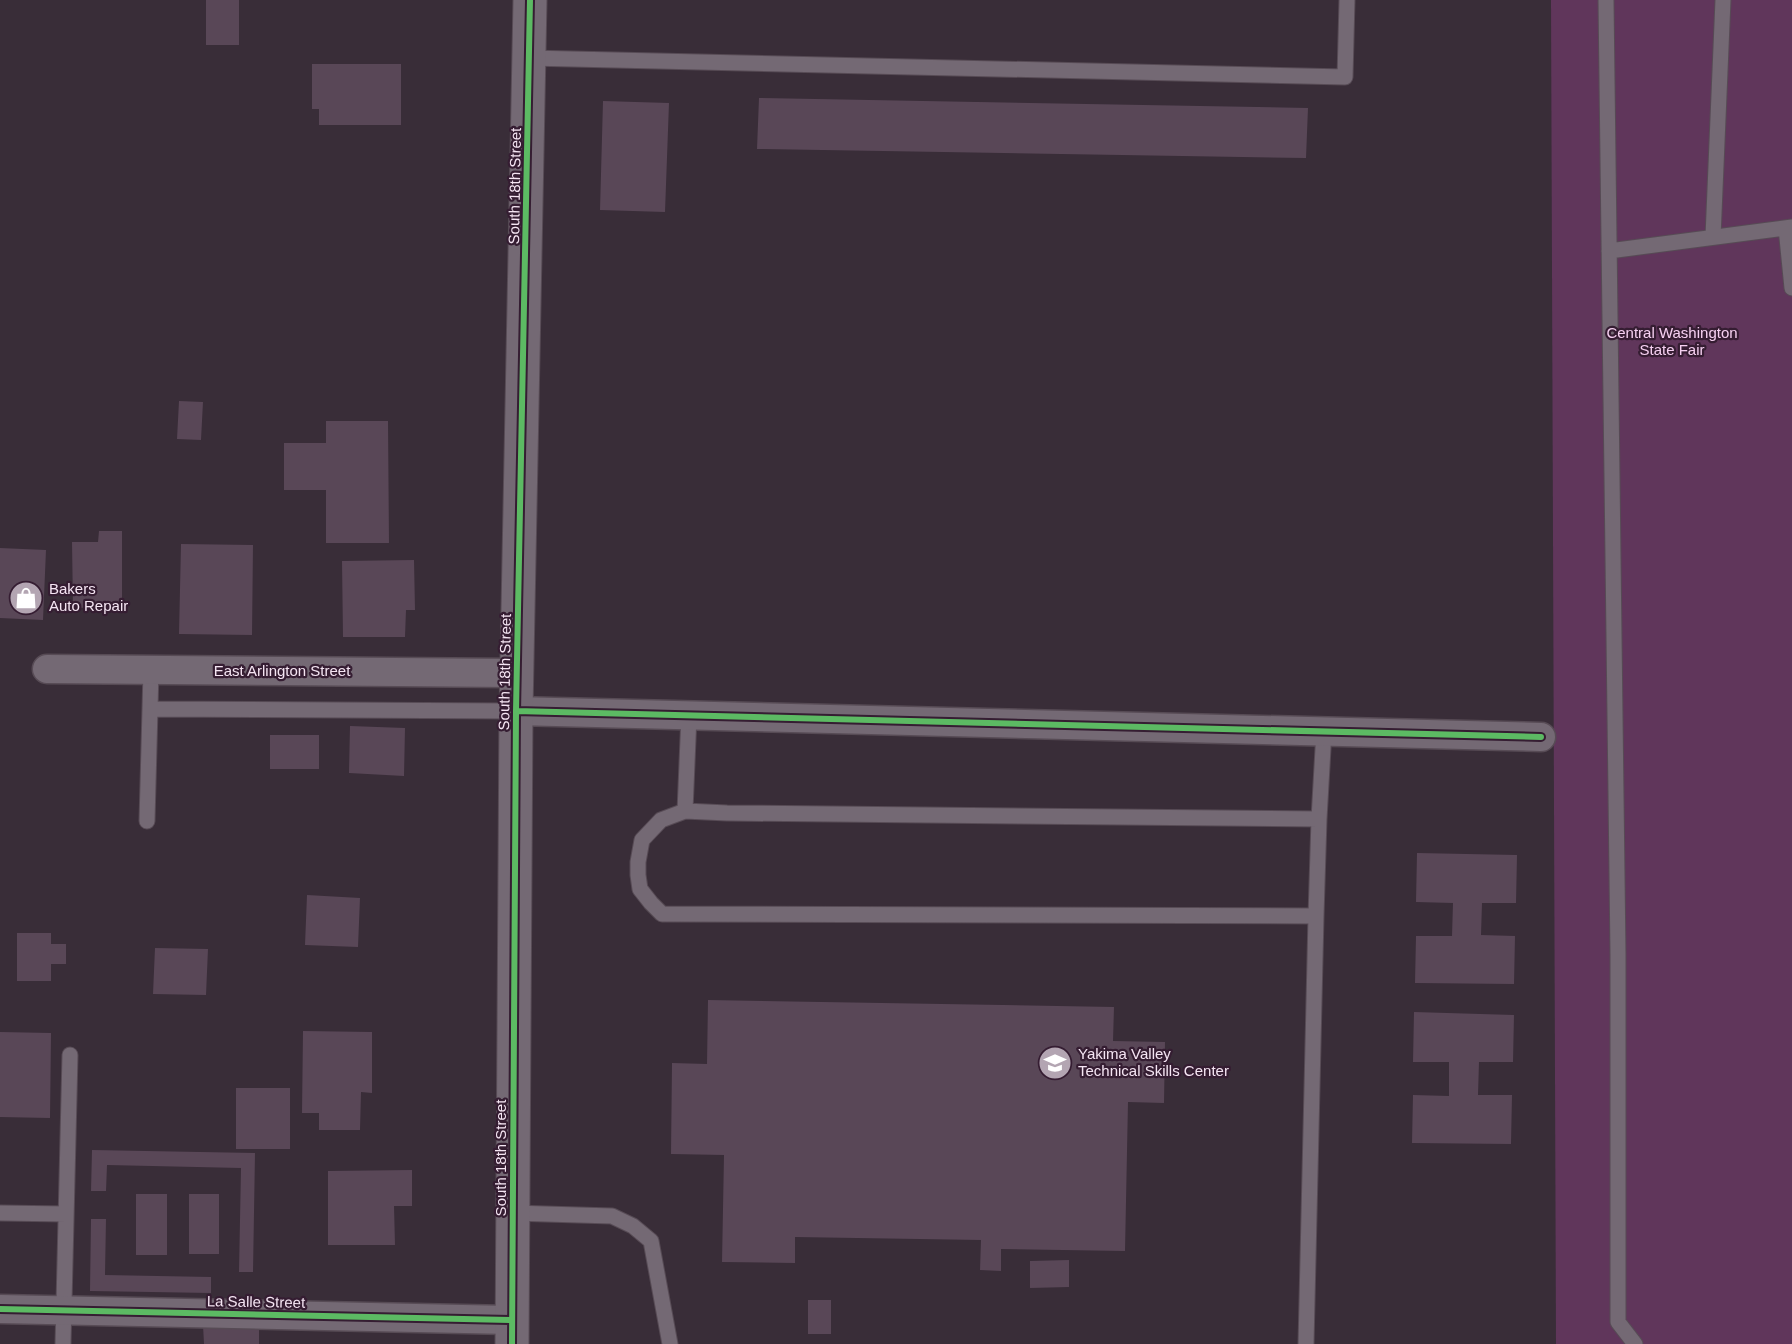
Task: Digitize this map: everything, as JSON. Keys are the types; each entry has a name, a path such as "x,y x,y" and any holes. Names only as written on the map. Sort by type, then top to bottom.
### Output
{"street":[{"name":"South 18th Street","path":"512,1332 516,711 530,0"},
{"name":"East Arlington Street","path":"47,669 517,673"},
{"path":"516,711 1541,737"},
{"name":"La Salle Street","path":"0,1309 63,1310 512,1332"}],"lane":[{"path":"529,58 1345,77 1347,0"},
{"path":"1606,0 1618,954 1618,1323 1635,1344"},
{"path":"1713,237 1723,0"},
{"path":"1609,250 1789,227 1792,288"},
{"path":"147,820 151,670"},
{"path":"150,709 516,711"},
{"path":"685,811 689,715"},
{"path":"1306,1344 1316,916 1324,731"},
{"path":"1316,916 662,914 640,889 638,861 642,840 661,820 685,811 1319,819"},
{"path":"63,1344 70,1055"},
{"path":"0,1213 66,1214"},
{"path":"512,1213 612,1216 633,1226 651,1241 670,1344"}],"green space":[{"name":"Central Washington State Fair","path":"1551,0 1792,0 1792,1344 1556,1344"}],"building":[{"path":"206,0 239,0 239,45 206,45"},
{"path":"312,64 401,64 401,125 319,125 319,109 312,109"},
{"path":"759,98 1308,108 1306,158 757,149"},
{"path":"603,101 669,103 665,212 600,210"},
{"path":"179,401 203,402 201,440 177,439"},
{"path":"326,421 388,421 389,543 326,543 326,490 284,490 284,443 326,443"},
{"path":"99,531 122,531 122,607 73,608 72,542 98,542"},
{"path":"181,544 253,545 252,635 179,634"},
{"path":"0,548 46,550 43,620 0,618"},
{"path":"414,560 415,610 406,610 405,637 343,637 342,561"},
{"path":"350,726 405,728 404,776 349,773"},
{"path":"270,735 319,735 319,769 270,769"},
{"path":"1417,853 1517,855 1516,903 1482,903 1481,935 1515,936 1514,984 1415,983 1416,936 1452,936 1453,903 1416,902"},
{"path":"307,895 360,898 358,947 305,945"},
{"path":"17,933 51,933 51,944 66,944 66,964 51,964 51,981 17,981"},
{"path":"155,948 208,949 206,995 153,994"},
{"name":"Yakima Valley Technical Skills Center","path":"708,1000 1114,1007 1113,1041 1165,1042 1164,1103 1128,1102 1125,1251 1001,1249 1001,1271 980,1270 981,1240 795,1237 795,1263 722,1262 724,1155 671,1154 672,1063 707,1064"},
{"path":"1414,1012 1514,1015 1513,1062 1479,1062 1478,1095 1512,1095 1511,1144 1412,1143 1413,1095 1449,1096 1449,1062 1413,1062"},
{"path":"303,1031 372,1032 372,1093 361,1092 360,1130 319,1130 319,1113 302,1113"},
{"path":"0,1032 51,1033 50,1118 0,1117"},
{"path":"236,1088 290,1088 290,1149 236,1149"},
{"path":"92,1150 255,1153 253,1272 239,1272 241,1168 107,1165 106,1191 91,1191"},
{"path":"412,1170 412,1206 394,1206 395,1245 328,1245 328,1171"},
{"path":"136,1194 167,1194 167,1255 136,1255"},
{"path":"189,1194 219,1194 219,1254 189,1254"},
{"path":"91,1219 106,1219 105,1275 211,1277 211,1293 90,1291"},
{"path":"1069,1260 1069,1287 1030,1288 1030,1261"},
{"path":"808,1300 831,1300 831,1334 808,1334"},
{"path":"259,1323 259,1344 204,1344 203,1325"}],"cycle path":[{"path":"512,1344 516,711 530,0"},
{"path":"516,711 1541,737"},
{"path":"0,1309 512,1320"}],"place":[{"name":"Bakers Auto Repair","path":"26,598"},
{"name":"Yakima Valley Technical Skills Center","path":"1055,1063"}]}
